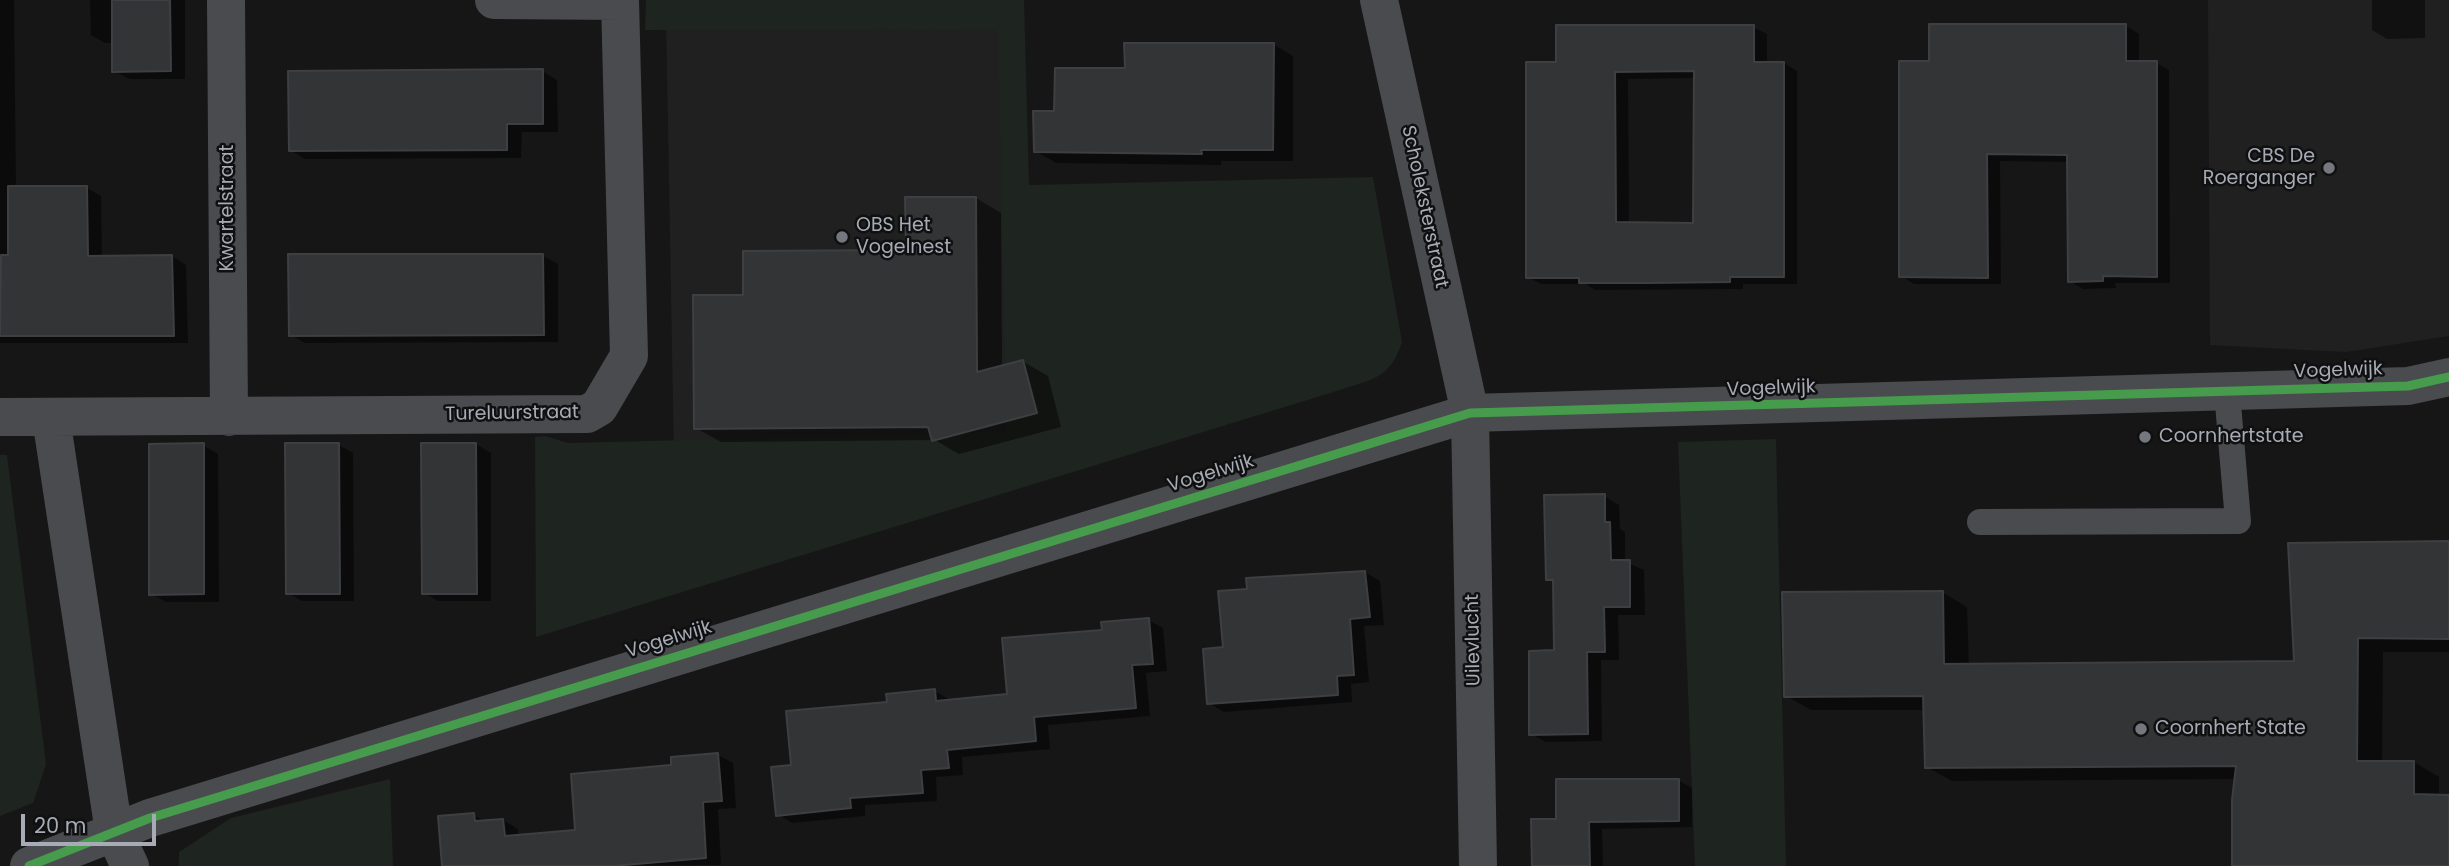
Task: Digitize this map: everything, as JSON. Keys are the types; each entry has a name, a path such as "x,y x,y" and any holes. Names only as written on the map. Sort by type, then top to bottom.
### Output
{"street":[{"name":"Kwartelstraat","path":"226,0 229,417"},
{"path":"494,0 620,0"},
{"name":"Tureluurstraat","path":"0,418 587,414 599,407 629,356 620,0"},
{"name":"Scholeksterstraat","path":"1378,0 1469,413"},
{"name":"Vogelwijk","path":"29,866 176,810 1469,413 2227,393 2408,386 2449,377"},
{"name":"Uilevlucht","path":"1469,413 1478,866"},
{"path":"51,418 114,832 130,866"}],"lane":[{"path":"1980,522 2238,521 2227,393"}],"shaded area":[{"path":"646,0 1024,0 1029,185 1373,177 1402,342 1397,354 1386,371 1362,383 536,637 535,437 545,436 568,443 1006,432 998,29 645,30"},
{"name":"CBS De Roerganger","path":"2208,0 2449,0 2449,336 2346,352 2210,345"},
{"name":"OBS Het Vogelnest","path":"1003,5 1023,460 674,457 666,17"},
{"path":"1776,439 1786,866 1695,866 1678,442"},
{"path":"0,455 7,455 46,764 33,803 0,816"},
{"path":"390,779 393,866 179,866 179,852 231,818"}],"building":[{"path":"112,0 170,0 171,71 112,72"},
{"path":"1929,24 2126,24 2126,61 2157,61 2157,277 2103,276 2103,281 2068,282 2067,155 1987,154 1988,278 1899,277 1899,61 1929,61"},
{"path":"1556,25 1754,25 1754,62 1784,62 1784,277 1730,277 1730,282 1648,283 1579,283 1579,278 1526,278 1526,62 1556,62","holes":["1694,71 1693,223 1616,222 1615,72"]},
{"path":"1124,43 1274,43 1273,150 1201,150 1202,154 1034,152 1033,111 1054,111 1055,68 1125,68"},
{"path":"543,69 543,124 507,124 507,150 289,151 288,71"},
{"path":"8,186 87,186 88,256 172,255 174,336 0,336 1,255 8,255"},
{"path":"905,197 976,197 977,372 1023,360 1037,413 932,441 928,427 694,429 693,295 743,295 743,251 906,250"},
{"path":"288,254 543,254 544,335 289,336"},
{"path":"204,443 204,594 149,595 149,444"},
{"path":"285,443 339,443 340,594 286,594"},
{"path":"421,443 476,443 477,594 422,594"},
{"path":"1605,494 1605,522 1610,522 1611,560 1630,560 1630,607 1604,607 1605,652 1587,652 1588,734 1529,735 1529,651 1554,650 1553,580 1546,580 1544,495"},
{"name":"Coornhert State","path":"2449,541 2449,639 2358,638 2357,761 2414,761 2414,794 2449,795 2449,866 2232,866 2232,800 2236,766 1925,768 1923,696 1784,697 1782,592 1943,591 1944,664 2294,661 2288,543"},
{"path":"1365,571 1370,617 1350,619 1354,675 1337,676 1338,695 1207,704 1203,649 1223,647 1218,591 1247,589 1246,578"},
{"path":"1149,618 1153,664 1132,665 1136,708 1034,717 1036,741 947,750 949,768 921,770 923,793 850,798 851,808 776,816 771,767 791,765 786,711 887,702 886,694 935,689 936,701 1007,694 1002,638 1102,630 1101,622"},
{"path":"718,753 722,801 703,802 706,858 613,866 442,866 438,816 474,813 475,821 503,819 505,836 575,830 571,774 671,765 671,757"},
{"path":"1556,779 1679,779 1679,821 1589,822 1590,866 1532,866 1531,819 1556,819"}],"cycle path":[{"path":"29,866 150,818 1470,413 2408,386 2449,377"}],"place":[{"name":"CBS De Roerganger","path":"2329,168"},
{"name":"OBS Het Vogelnest","path":"842,237"},
{"name":"Coornhertstate","path":"2145,437"},
{"name":"Coornhert State","path":"2141,729"}]}
